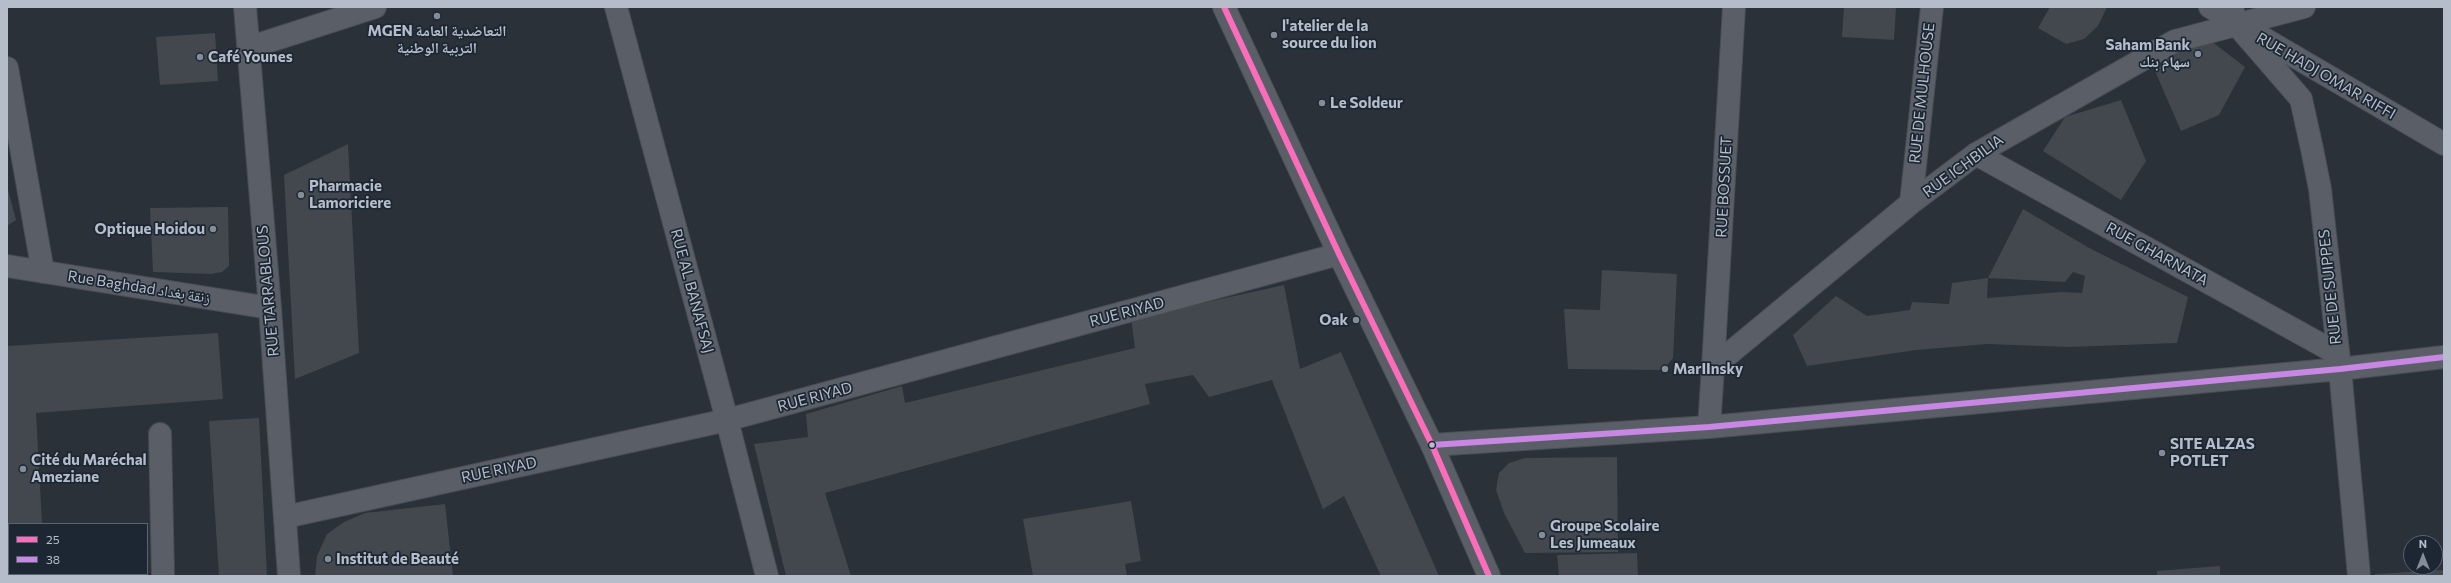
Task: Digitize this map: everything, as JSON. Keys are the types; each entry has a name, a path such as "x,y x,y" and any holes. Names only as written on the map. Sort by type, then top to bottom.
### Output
{"street":[{"name":"RUE TARRABLOUS","path":"245,7 270,308 289,576"},
{"path":"248,48 375,7"},
{"name":"RUE AL BANAFSAJ","path":"616,7 728,420 767,576"},
{"path":"1224,7 1339,254 1432,445 1489,576"},
{"name":"RUE BOSSUET","path":"1713,367 1734,7"},
{"name":"RUE DE MULHOUSE","path":"1911,203 1932,7"},
{"name":"RUE HADJ OMAR RIFFI","path":"2210,7 2234,16 2444,144"},
{"name":"RUE ICHBILIA","path":"1713,367 1911,203 1976,154 2155,50 2175,41 2234,16 2304,7"},
{"name":"RUE DE SUIPPES","path":"2234,16 2301,99 2320,189 2339,361 2359,576"},
{"path":"7,68 43,272"},
{"name":"RUE GHARNATA","path":"1976,154 2339,361"},
{"name":"RUE RIYAD","path":"285,517 728,420 1339,254"},
{"name":"Rue Baghdad زنقة بغداد","path":"7,266 270,308"},
{"path":"1432,445 1709,427 2339,361 2444,357"},
{"path":"1709,427 1713,367"},
{"path":"160,434 163,576"}],"building":[{"path":"1844,7 1896,7 1894,40 1842,37"},
{"path":"2050,7 2107,7 2098,26 2084,39 2066,44 2038,28"},
{"path":"215,33 218,81 160,85 156,37"},
{"path":"2211,41 2245,67 2219,115 2181,131 2155,71 2184,43"},
{"path":"2121,100 2146,161 2121,200 2043,151 2065,117"},
{"path":"348,144 359,353 295,379 284,175"},
{"path":"7,186 16,220 7,226"},
{"path":"228,207 229,266 222,272 211,274 153,272 150,208"},
{"path":"2023,209 2091,249 2188,297 2177,343 2069,347 1987,344 1916,350 1807,366 1793,335 1836,296 1867,316 1910,310 1912,302 1949,304 1952,283 1988,278","holes":["2073,272 2085,276 2082,293 2061,292 1987,298 1988,278 2065,282"]},
{"path":"1602,270 1677,274 1673,358 1663,370 1568,369 1564,309 1600,310"},
{"path":"1284,285 1300,369 1341,352 1439,576 1381,576 1344,496 1323,509 1272,380 1209,397 1193,375 1145,384 1150,404 825,493 851,576 786,576 754,444 808,437 806,414 902,386 905,403 1135,348 1131,319"},
{"name":"Cité du Maréchal Ameziane","path":"218,333 223,399 36,413 42,523 8,523 8,575 45,576 7,576 7,346"},
{"path":"259,418 267,576 219,576 209,421"},
{"path":"1617,457 1618,552 1525,553 1504,513 1496,490 1499,473 1509,463 1525,458"},
{"path":"1131,501 1141,561 1125,564 1127,576 1033,576 1023,519"},
{"path":"445,504 453,576 315,576 317,556 327,534 344,522 365,513"},
{"path":"1637,553 1638,576 1559,576 1557,555"},
{"path":"2220,566 2220,576 2157,576 2157,571"},
{"path":"2443,570 2444,576 2375,576 2375,574 2403,572 2403,575 2443,575"}],"transit line":[{"name":"25","path":"1224,7 1339,254 1432,445 1489,576"},
{"name":"38","path":"1432,445 1709,427 2340,369 2444,357"}],"place":[{"name":"MGEN التعاضدية العامة التربية الوطنية","path":"437,16"},
{"name":"l'atelier de la source du lion","path":"1274,35"},
{"name":"Saham Bank سهام بنك","path":"2198,54"},
{"name":"Café Younes","path":"200,57"},
{"name":"Le Soldeur","path":"1322,103"},
{"name":"Pharmacie Lamoriciere","path":"301,195"},
{"name":"Optique Hoidou","path":"213,229"},
{"name":"Oak","path":"1356,320"},
{"name":"MarIInsky","path":"1665,369"},
{"name":"SITE ALZAS POTLET","path":"2162,453"},
{"name":"Cité du Maréchal Ameziane","path":"23,469"},
{"name":"Groupe Scolaire Les Jumeaux","path":"1542,535"},
{"name":"Institut de Beauté","path":"328,559"}]}
